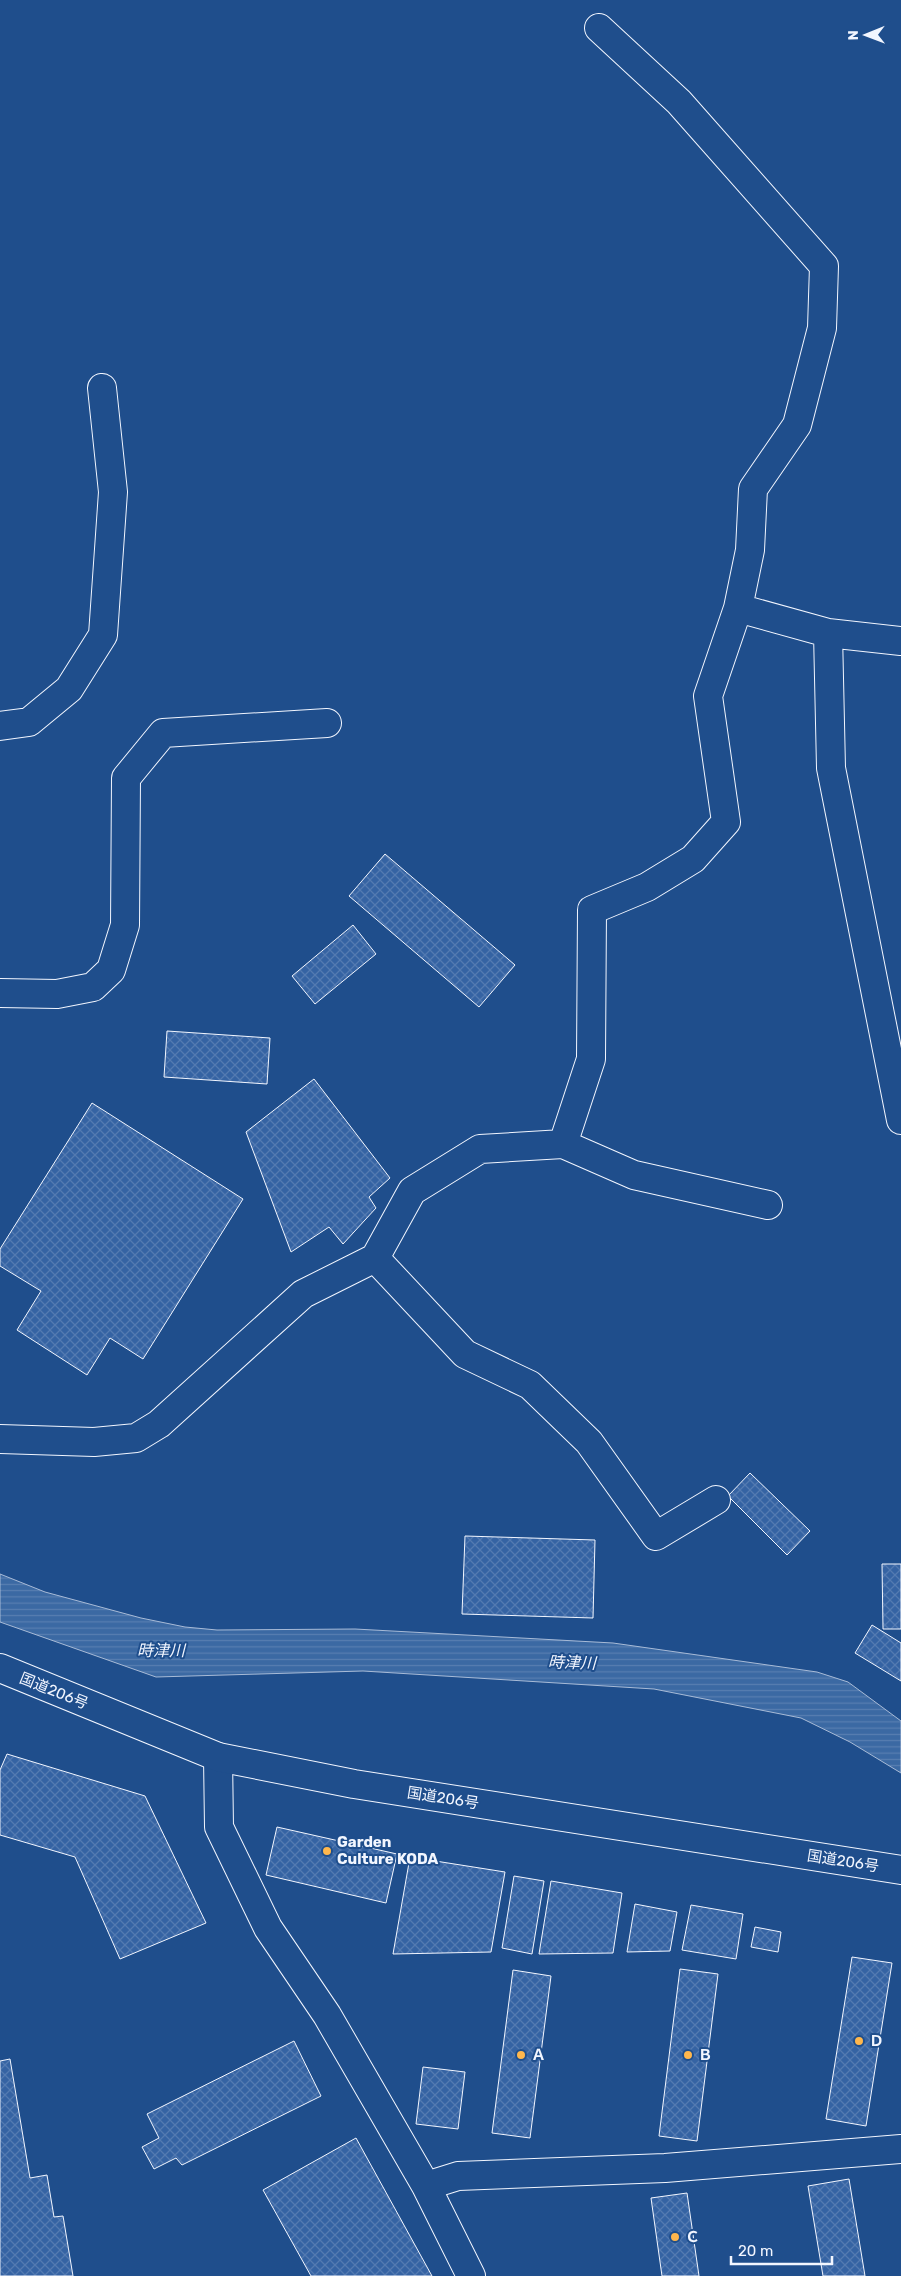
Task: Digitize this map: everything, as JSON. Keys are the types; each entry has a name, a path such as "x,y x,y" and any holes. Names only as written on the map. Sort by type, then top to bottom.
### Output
{"main road":[{"path":"563,1144 591,1059 592,910 647,887 693,858 726,822 708,696 738,608 750,550 753,489 797,425 822,328 824,266 680,102 599,28"},
{"path":"0,726 29,722 69,689 103,635 113,492 102,388"},
{"path":"738,608 828,633 901,641"},
{"path":"828,633 831,768 901,1120"},
{"path":"0,993 57,994 84,989 93,987 111,970 125,925 126,778 163,733 327,723"},
{"path":"0,1439 94,1442 136,1438 159,1424 303,1294 375,1258 412,1191 480,1150 563,1144 634,1175 768,1205"},
{"path":"375,1258 465,1354 530,1385 582,1436 656,1536 716,1500"},
{"name":"国道206号","path":"0,1668 218,1757 364,1786 901,1870"},
{"path":"218,1757 219,1827 268,1928 327,2015 426,2186 471,2276"},
{"path":"426,2186 458,2176 665,2168 901,2149"}],"water":[{"name":"時津川","path":"0,1574 45,1592 141,1618 185,1627 217,1630 355,1629 613,1643 817,1672 848,1682 901,1721 901,1773 850,1742 801,1718 654,1689 363,1671 156,1677 0,1622"}],"building":[{"path":"385,854 515,965 479,1007 349,896"},
{"path":"353,925 376,954 315,1004 292,976"},
{"path":"167,1031 270,1038 267,1084 164,1077"},
{"path":"314,1079 390,1178 369,1197 376,1208 343,1244 329,1227 291,1252 246,1132"},
{"path":"92,1103 243,1199 143,1359 110,1338 87,1375 17,1330 41,1291 0,1266 0,1249"},
{"path":"750,1473 810,1531 787,1555 728,1496"},
{"path":"465,1536 595,1540 593,1618 462,1614"},
{"path":"882,1564 901,1564 901,1629 883,1629"},
{"path":"872,1625 901,1643 901,1681 855,1653"},
{"path":"7,1754 145,1796 206,1923 120,1959 75,1857 0,1835 0,1770"},
{"path":"277,1827 397,1854 386,1903 266,1875"},
{"path":"410,1857 505,1872 491,1952 393,1954"},
{"path":"514,1876 544,1881 532,1954 502,1948"},
{"path":"551,1881 622,1893 613,1953 539,1954"},
{"path":"635,1904 677,1912 670,1951 627,1952"},
{"path":"691,1905 743,1914 736,1959 682,1950"},
{"path":"755,1927 781,1932 778,1952 751,1947"},
{"name":"Ｄ","path":"852,1957 892,1963 866,2126 826,2119"},
{"name":"Ｂ","path":"680,1969 718,1974 697,2141 659,2136"},
{"name":"Ａ","path":"513,1970 551,1976 530,2138 492,2133"},
{"path":"294,2041 321,2096 182,2165 176,2158 154,2169 142,2147 159,2138 147,2114"},
{"path":"10,2059 30,2178 47,2175 54,2217 63,2216 73,2276 0,2276 0,2061"},
{"path":"423,2067 465,2072 458,2129 416,2124"},
{"path":"356,2138 432,2276 311,2276 263,2190"},
{"path":"849,2179 865,2276 823,2276 808,2186"},
{"name":"Ｃ","path":"687,2193 699,2276 662,2276 651,2198"}],"place":[{"name":"Garden Culture KODA","path":"327,1851"},
{"name":"Ｄ","path":"859,2041"},
{"name":"Ａ","path":"521,2055"},
{"name":"Ｂ","path":"688,2055"},
{"name":"Ｃ","path":"675,2237"}]}
